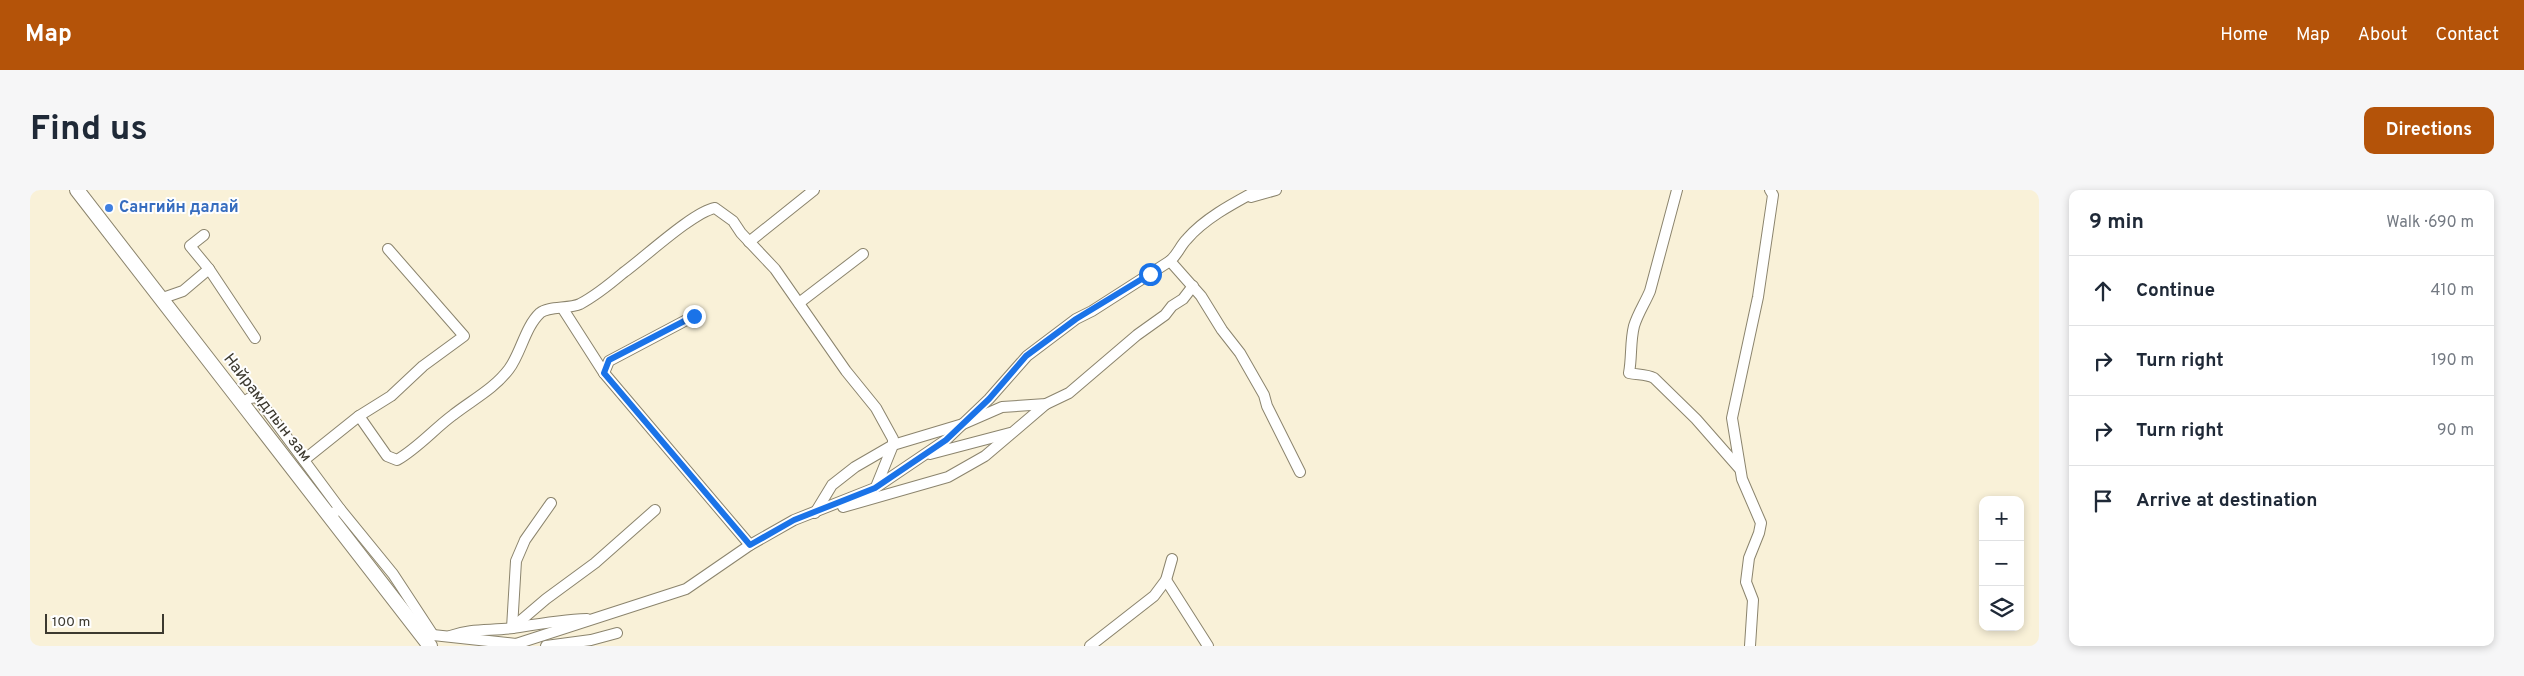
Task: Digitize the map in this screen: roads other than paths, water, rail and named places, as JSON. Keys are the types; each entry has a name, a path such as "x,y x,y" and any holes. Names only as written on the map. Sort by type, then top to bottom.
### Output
{"main road":[{"name":"Найрамдлын зам","path":"77,190 242,404 334,513 429,639"}],"street":[{"path":"749,242 814,190"},
{"path":"429,639 451,637 519,645 686,589 750,545 794,520 875,488 946,440 989,399 1026,356 1076,319 1092,311 1170,260 1179,253 1188,238 1238,201 1258,190"},
{"path":"1238,201 1276,190"},
{"path":"1677,190 1646,300 1641,307 1634,327 1629,373 1647,374 1654,378 1696,419 1740,469"},
{"path":"1750,646 1753,600 1746,582 1749,558 1760,533 1761,523 1745,489 1732,418 1758,297 1772,192"},
{"path":"359,416 387,456 397,460 499,381 514,363 533,322 541,312 555,309 563,310 580,304 705,210 715,208 733,221 749,242 775,269 846,371 876,408 892,439 893,445 875,488"},
{"path":"204,235 190,246 209,269 255,338"},
{"path":"304,460 359,416 391,396 423,366 464,336 388,249"},
{"path":"799,303 862,254"},
{"path":"1170,260 1193,286 1222,330 1240,353 1264,395 1267,406 1300,472"},
{"path":"160,298 183,292 209,269"},
{"path":"829,506 844,507 948,477 985,456 1046,404 1069,393 1085,378 1097,371 1137,335 1165,315 1172,306 1183,299 1193,286"},
{"path":"563,310 604,373 750,545"},
{"path":"604,373 609,360 694,316"},
{"path":"242,404 250,398 257,397 304,460 320,485 334,513"},
{"path":"815,513 832,486 855,466 893,445 963,424 1008,405 1046,404"},
{"path":"922,456 1013,432"},
{"path":"512,628 516,561 525,540 551,503"},
{"path":"512,628 546,599 595,563 655,510"},
{"path":"1090,646 1154,596 1166,580 1172,559"},
{"path":"1166,580 1208,646"},
{"path":"451,637 463,631 512,628 556,620 595,618"},
{"path":"546,646 591,640 617,633"},
{"path":"451,637 466,646"}],"place":[{"name":"Сангийн далай","path":"109,208"}]}
